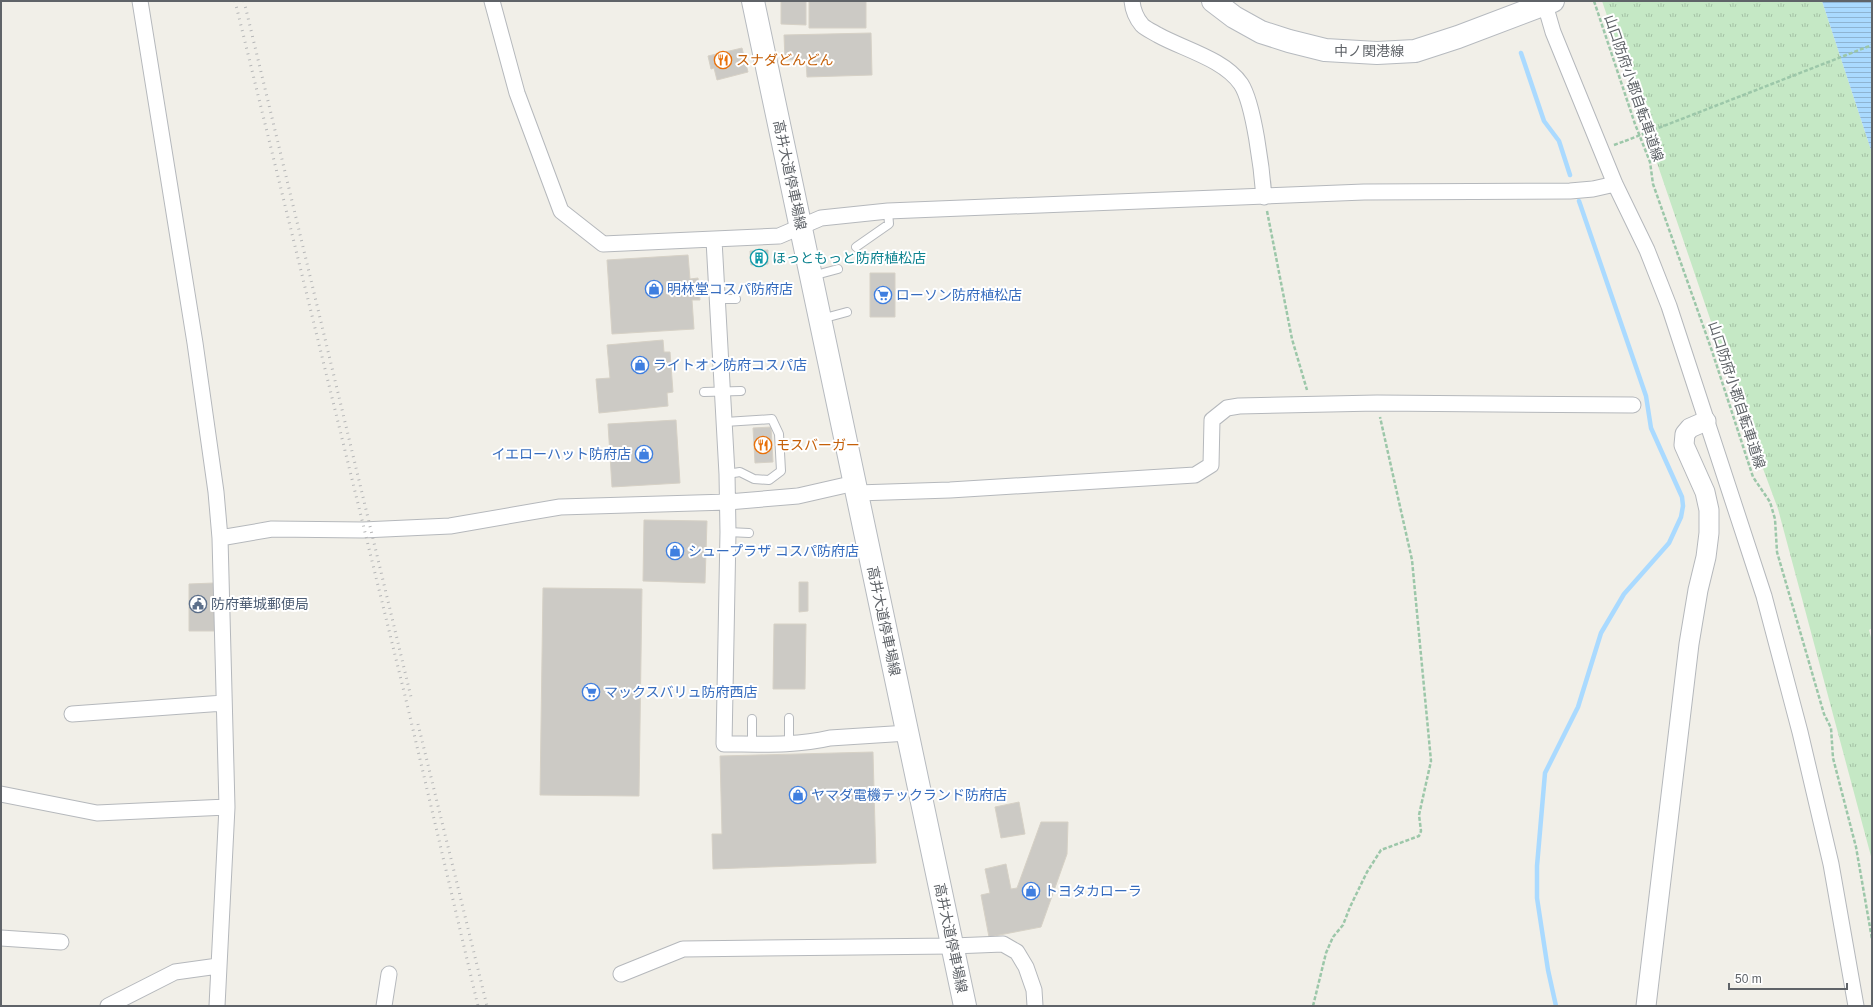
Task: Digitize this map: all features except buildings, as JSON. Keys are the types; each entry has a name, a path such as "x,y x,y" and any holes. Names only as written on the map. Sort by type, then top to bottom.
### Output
{"main road":[{"name":"高井大道停車場線","path":"753,1 965,1006"},
{"name":"中ノ関港線","path":"1213,1 1234,18 1261,32 1289,41 1325,50 1377,53 1415,51 1458,37 1547,2"}],"street":[{"path":"140,1 196,351 216,492 220,538 227,807 217,1006"},
{"path":"492,1 517,93 561,211 603,244 780,236 821,218 888,211 1364,192 1570,191 1593,189 1615,184"},
{"path":"1132,1 1133,12 1143,26 1163,38 1210,59 1230,73 1241,84 1250,105 1264,197"},
{"path":"1547,2 1553,32 1615,184 1647,250 1669,306 1764,596 1800,732 1831,864 1856,1006"},
{"path":"714,240 725,422 728,502 724,744 789,743 818,741 830,738 908,733"},
{"path":"220,538 272,529 363,530 450,526 560,507 728,502 798,496 856,488 950,490 1195,475 1211,465 1212,420 1227,408 1239,406 1377,403 1633,405"},
{"path":"1646,1006 1689,644 1698,590 1706,557 1709,533 1709,510 1705,492 1684,446 1685,434 1690,428 1706,421"},
{"path":"72,714 224,703"},
{"path":"1,794 97,813 227,807"},
{"path":"1,938 61,942"},
{"path":"621,974 683,949 952,946 1003,944 1017,952 1029,975 1034,990 1035,1006"},
{"path":"108,1006 175,972 218,966"},
{"path":"384,1006 389,974"}],"lane":[{"path":"856,247 890,224 888,211"},
{"path":"812,276 838,269"},
{"path":"717,299 736,299"},
{"path":"821,319 847,312"},
{"path":"704,392 723,393 741,391"},
{"path":"725,422 772,420 779,434 781,471 769,480 754,479 740,472 727,474"},
{"path":"728,532 749,533"},
{"path":"789,718 789,743"},
{"path":"752,719 752,744"}],"path":[{"name":"山口防府小郡自転車道線","path":"1594,1 1634,124 1650,162 1653,184 1712,351 1753,477 1770,502 1775,519 1777,552 1824,714 1830,728 1833,758 1856,847 1872,939"},
{"path":"1613,146 1872,45"},
{"path":"1264,197 1292,339 1311,404"},
{"path":"1313,1006 1330,942 1343,925 1367,872 1381,850 1419,836 1421,831 1419,815 1431,761 1412,560 1377,403"}],"green space":[{"path":"1602,1 1822,1 1872,153 1872,628 1869,630 1872,641 1872,860 1778,509 1739,404"}],"water":[{"path":"1822,1 1872,1 1872,153"}],"waterway":[{"path":"1521,53 1544,121 1559,141 1570,175"},
{"path":"1556,1006 1548,970 1537,898 1537,866 1545,773 1578,707 1601,633 1624,594 1669,543 1681,517 1683,506 1682,497 1651,428 1646,396 1579,201"}],"railway":[{"path":"235,1 407,704 478,1006"},
{"path":"244,1 411,697"},
{"path":"418,724 487,1006"}],"place":[{"name":"スナダどんどん","path":"723,60"},
{"name":"ほっともっと防府植松店","path":"759,258"},
{"name":"明林堂コスパ防府店","path":"654,289"},
{"name":"ローソン防府植松店","path":"883,295"},
{"name":"ライトオン防府コスパ店","path":"640,365"},
{"name":"モスバーガー","path":"763,445"},
{"name":"イエローハット防府店","path":"644,454"},
{"name":"シュープラザ コスパ防府店","path":"675,551"},
{"name":"防府華城郵便局","path":"198,604"},
{"name":"マックスバリュ防府西店","path":"591,692"},
{"name":"ヤマダ電機テックランド防府店","path":"798,795"},
{"name":"トヨタカローラ","path":"1031,891"}]}
